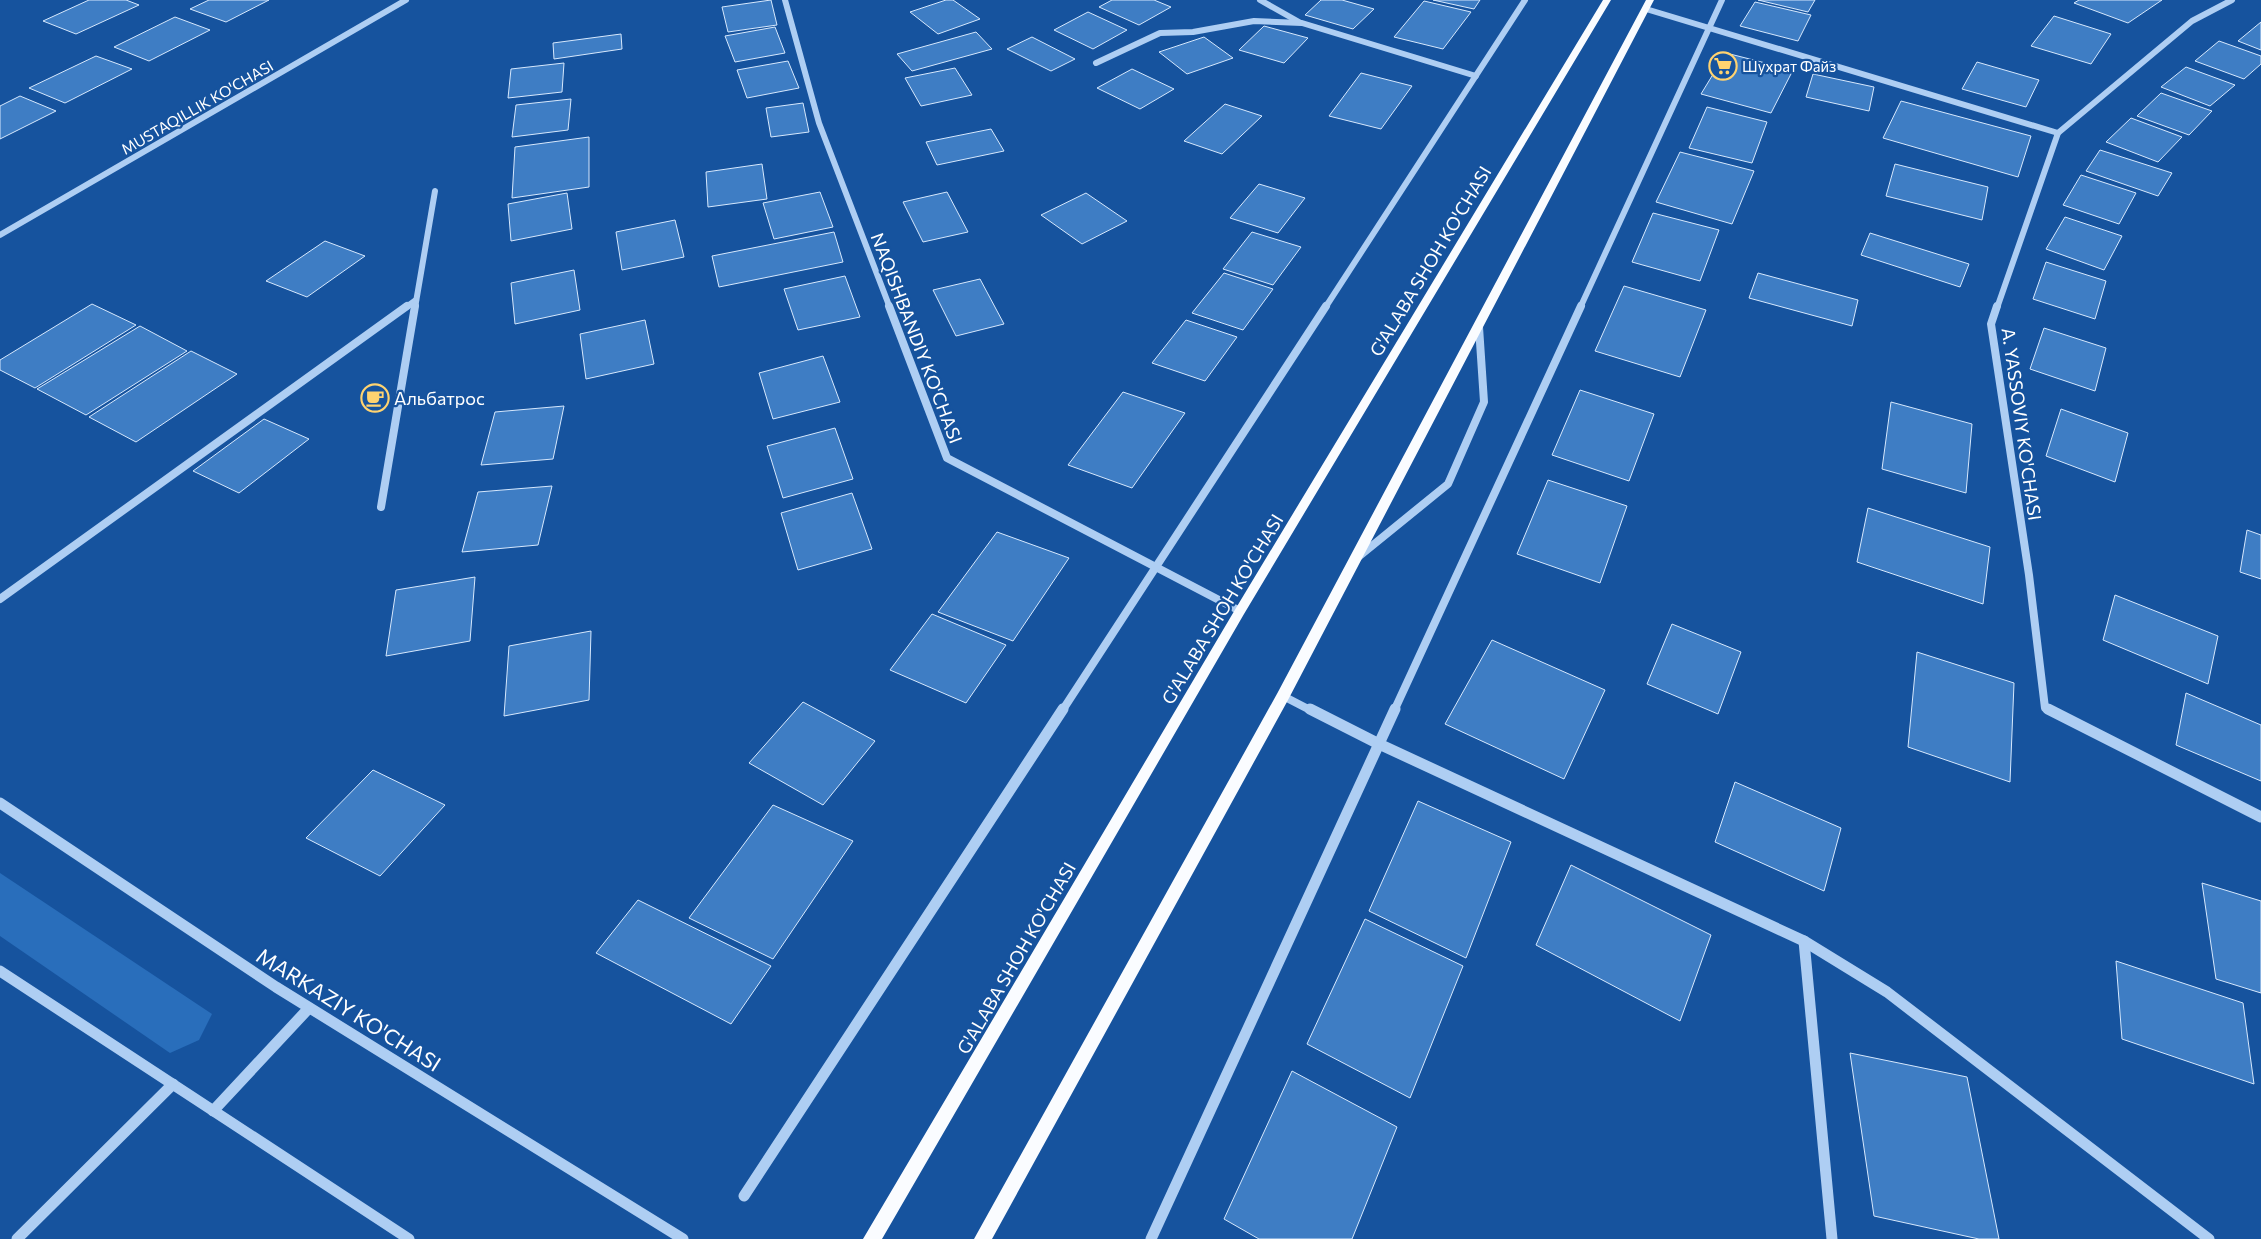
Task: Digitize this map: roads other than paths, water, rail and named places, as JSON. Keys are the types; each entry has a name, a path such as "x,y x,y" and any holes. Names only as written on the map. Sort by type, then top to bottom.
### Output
{"main road":[{"name":"G'ALABA SHOH KO'CHASI","path":"872,1239 1240,611 1607,0"},
{"path":"984,1239 1283,696 1648,5"}],"street":[{"name":"MUSTAQILLIK KO'CHASI","path":"0,234 406,0"},
{"name":"NAQISHBANDIY KO'CHASI","path":"785,0 819,123 947,458 1240,611"},
{"path":"1260,0 1302,23 1476,76"},
{"path":"744,1196 1156,568 1525,0"},
{"path":"1151,1239 1722,0"},
{"path":"1648,5 1709,28 2058,133 2192,21 2232,0"},
{"path":"1096,63 1160,34 1192,32 1254,21 1302,23"},
{"name":"A. YASSOVIY KO'CHASI","path":"2058,133 1991,324 2030,575 2045,708 2261,817"},
{"path":"381,507 434,192"},
{"path":"0,599 416,300"},
{"path":"1355,560 1448,484 1484,402 1479,327"},
{"path":"1283,696 1379,744 1804,941 1887,992 2209,1239"},
{"name":"MARKAZIY KO'CHASI","path":"0,803 309,1008 683,1239"},
{"path":"1804,941 1832,1239"},
{"path":"0,971 409,1239"},
{"path":"213,1111 309,1008"},
{"path":"17,1239 173,1084"}],"place":[{"name":"Шухрат Файз","path":"1723,66"},
{"name":"Альбатрос","path":"375,398"}]}
